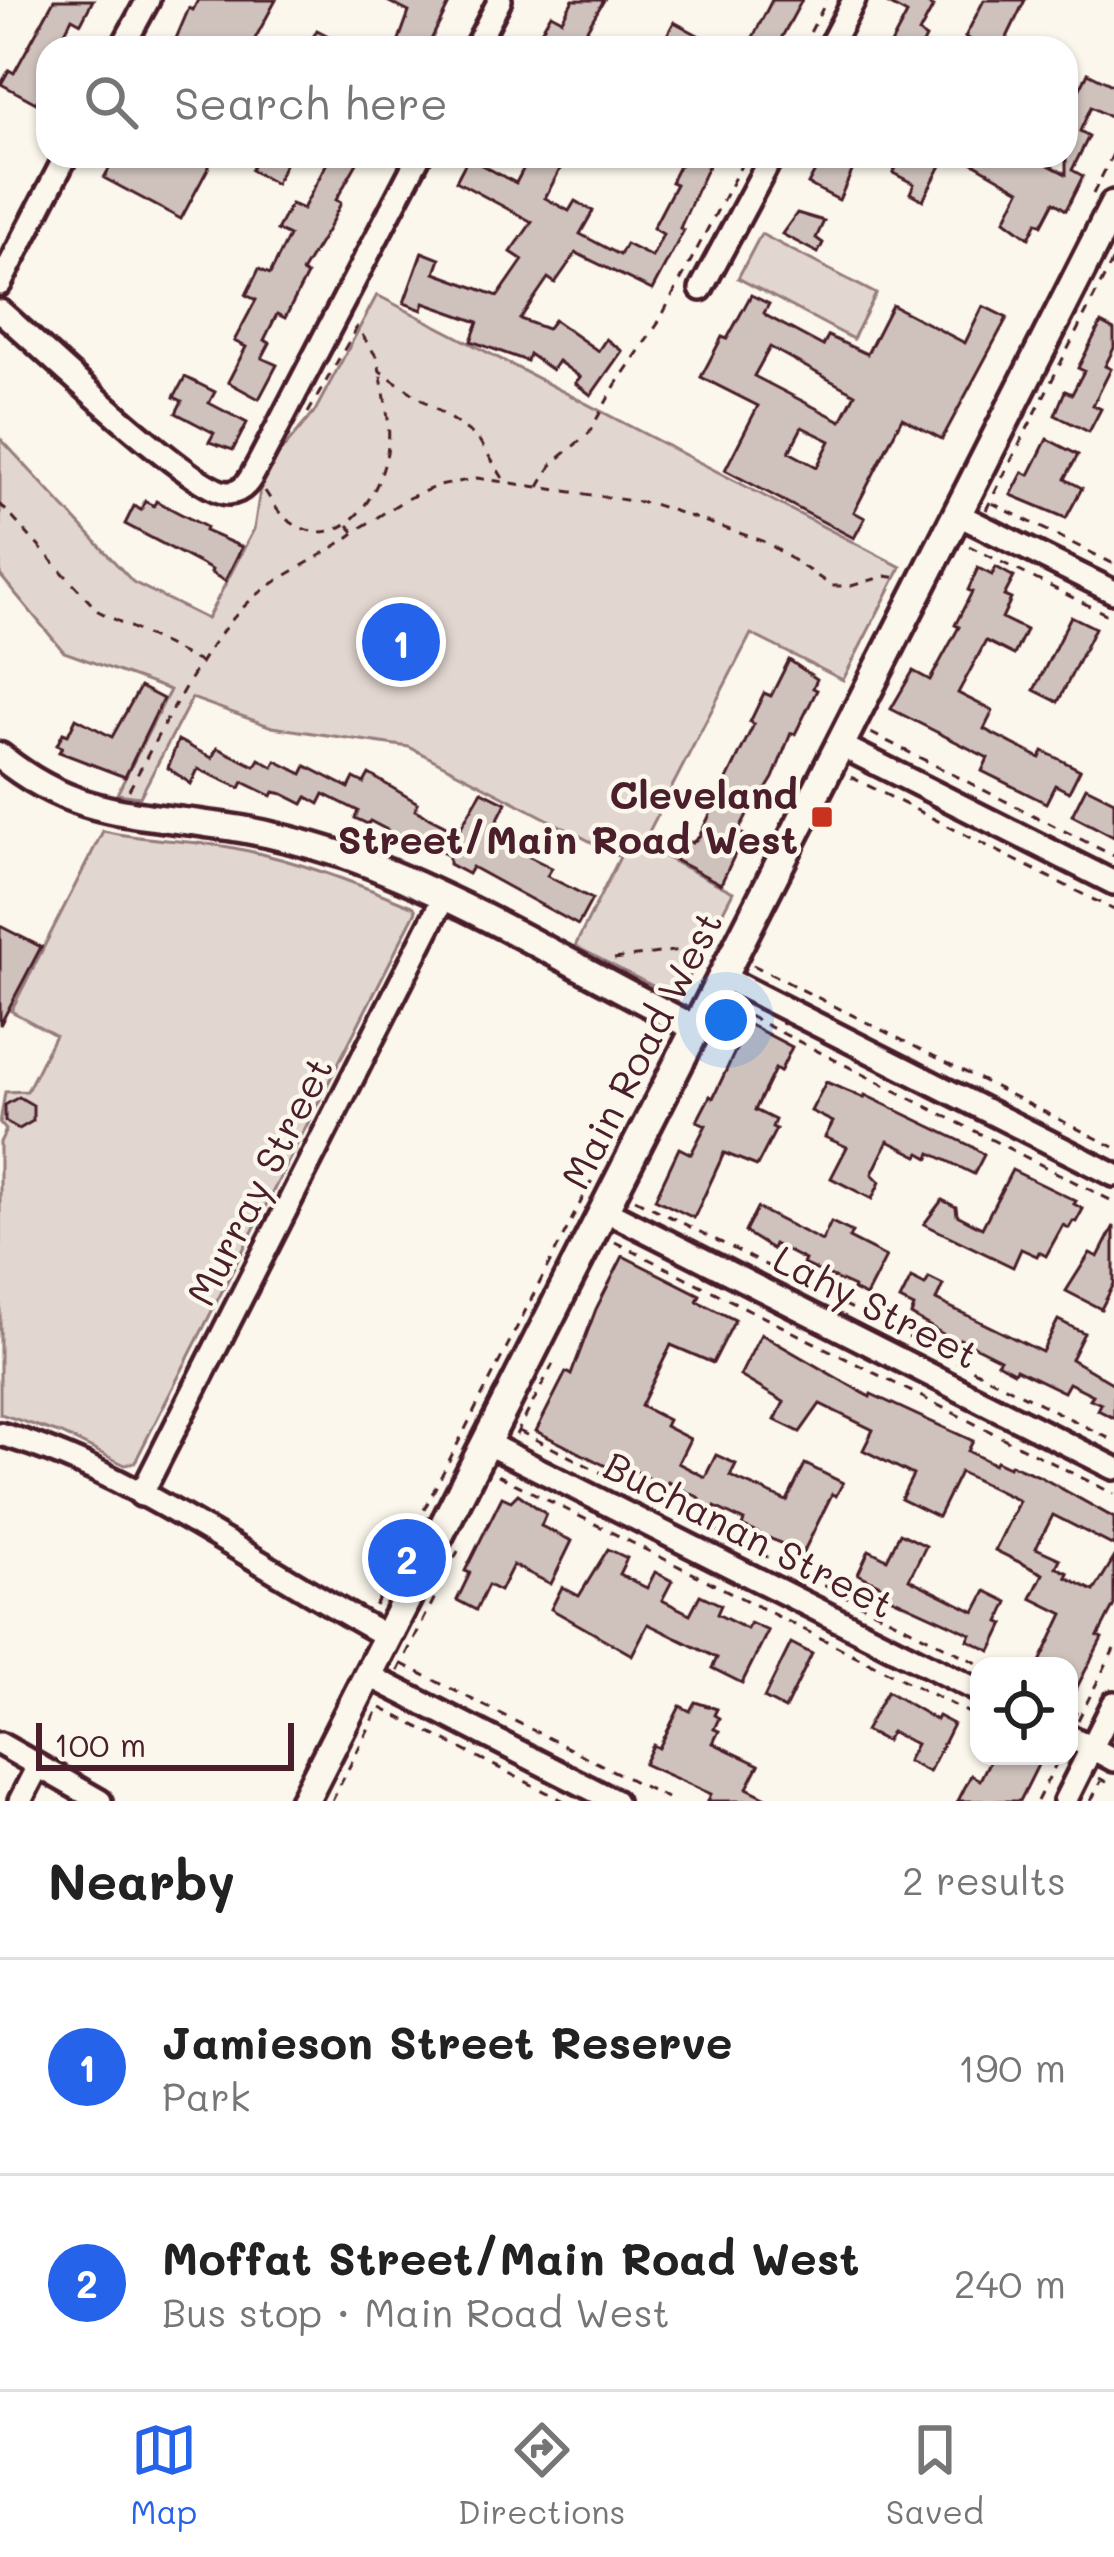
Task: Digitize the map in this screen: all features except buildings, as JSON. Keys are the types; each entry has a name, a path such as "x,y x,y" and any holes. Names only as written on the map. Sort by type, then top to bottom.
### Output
{"main road":[{"name":"Main Road West","path":"304,1801 1114,205"}],"street":[{"path":"128,36 148,0"},
{"path":"481,36 500,0"},
{"path":"835,36 854,0"},
{"path":"0,284 60,168"},
{"path":"0,311 165,455 225,493 238,491 249,480 413,168"},
{"path":"701,289 766,168"},
{"path":"957,514 1114,592"},
{"path":"840,745 1114,883"},
{"path":"0,756 66,798 118,814 245,830 312,845 379,869 695,1028"},
{"name":"Murray Street","path":"141,1496 443,899"},
{"path":"723,976 1114,1174"},
{"name":"Lahy Street","path":"605,1210 1114,1468"},
{"path":"0,1433 56,1453 141,1496 388,1637"},
{"name":"Buchanan Street","path":"486,1443 970,1686"},
{"path":"368,1675 615,1801"},
{"path":"1065,1801 1114,1703"},
{"path":"1078,1741 1113,1759"},
{"path":"0,1744 100,1801"},
{"path":"20,1801 38,1766"}],"path":[{"path":"808,36 827,0"},
{"path":"538,489 552,464 589,433 657,325 740,168"},
{"path":"249,480 261,485 283,516 315,530 348,525 375,492 389,436 376,356 357,326 303,421"},
{"path":"380,371 477,436 506,482"},
{"path":"118,814 203,664 251,600 406,499 466,478 634,500 774,546 832,586 892,576 919,589"},
{"path":"990,502 1114,564"},
{"path":"0,504 98,611 203,664"},
{"path":"348,525 354,532"},
{"path":"968,545 1114,618"},
{"path":"871,734 1114,856"},
{"path":"849,776 1114,910"},
{"path":"577,967 713,946"},
{"path":"753,965 1114,1148"},
{"path":"731,1007 1114,1202"},
{"path":"635,1198 1114,1441"},
{"path":"614,1241 1114,1494"},
{"path":"519,1431 970,1659"},
{"path":"496,1474 970,1713"},
{"path":"1078,1719 1114,1649"},
{"path":"401,1664 674,1801"},
{"path":"379,1708 564,1801"},
{"path":"1091,1801 1113,1759"},
{"path":"1037,1801 1055,1765"}],"shaded area":[{"path":"761,234 876,294 853,339 738,278"},
{"path":"377,295 901,567 843,680 751,634 642,845 733,892 678,999 575,946 620,857 409,747 272,727 192,698 140,797 117,794 170,690 64,652 0,575 0,438 133,582 207,619 254,529 260,490 277,456 315,411"},
{"path":"103,831 257,853 348,881 416,911 135,1462 125,1465 62,1434 0,1414 0,1142 6,1130 0,1123 5,1092 27,1091 55,1035 11,1011"}],"place":[{"name":"Jamieson Street Reserve","path":"401,642"},
{"name":"Cleveland Street/Main Road West","path":"822,817"},
{"name":"Moffat Street/Main Road West","path":"407,1558"}]}
